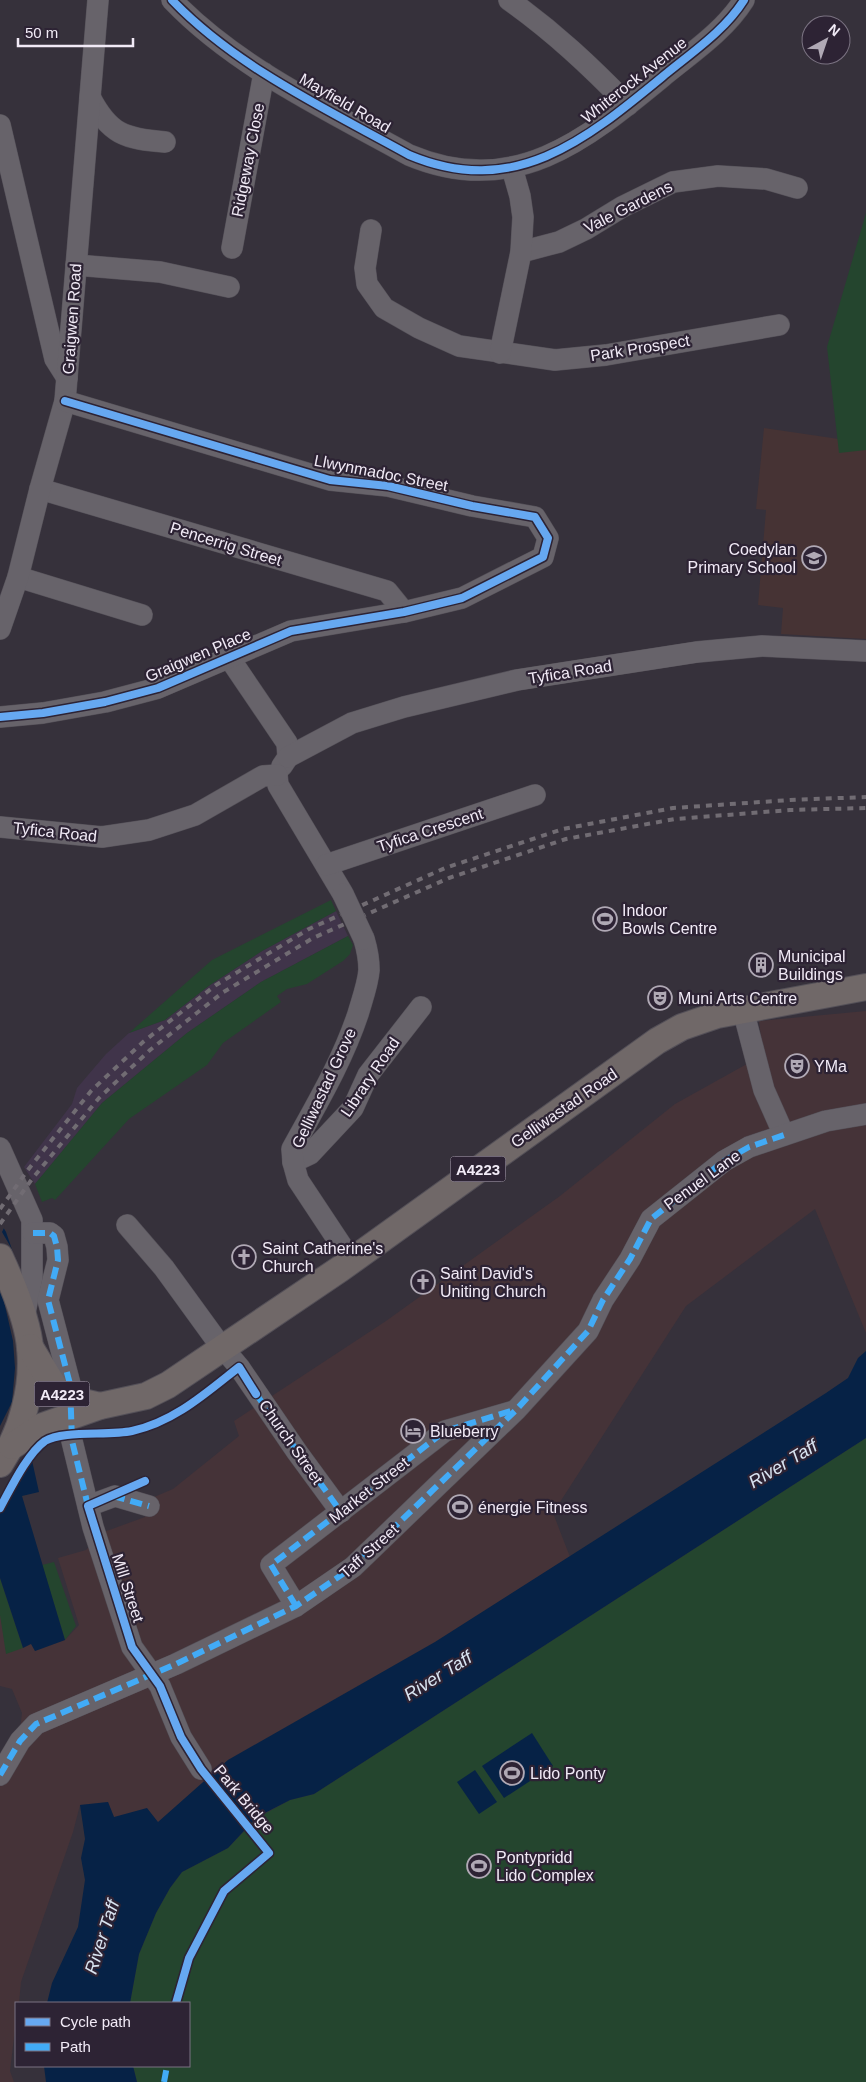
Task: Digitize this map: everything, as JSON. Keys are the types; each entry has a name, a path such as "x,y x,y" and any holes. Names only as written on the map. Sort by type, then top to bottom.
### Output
{"main road":[{"name":"A4223","path":"743,1010 866,987"},
{"name":"Gelliwastad Road","path":"222,1348 351,1260 657,1042 682,1027 717,1015 743,1010"},
{"path":"0,1257 26,1309 35,1354 26,1404 13,1449"},
{"name":"A4223","path":"13,1449 43,1426 100,1406 146,1396 168,1385 222,1348"},
{"name":"A4223","path":"35,1354 56,1390 65,1396 100,1406"}],"street":[{"name":"Graigwen Road","path":"0,629 18,577 65,401 98,0"},
{"name":"Mayfield Road","path":"172,0 189,18 224,46 264,73 409,156 432,165 456,170 486,171 520,165"},
{"path":"510,0 582,57 628,105"},
{"name":"Whiterock Avenue","path":"520,165 571,144 600,127 722,28 744,0"},
{"name":"Ridgeway Close","path":"232,248 264,73"},
{"path":"90,97 108,126 120,134 135,139 165,142"},
{"path":"0,124 55,359 67,379"},
{"path":"500,352 521,252 523,217 520,196 520,165"},
{"name":"Vale Gardens","path":"521,252 558,242 673,182 718,176 766,179 797,188"},
{"name":"Park Prospect","path":"371,230 365,268 367,284 384,308 419,328 459,346 555,360 606,355 779,325"},
{"path":"76,265 160,272 229,287"},
{"name":"Llwynmadoc Street","path":"65,401 330,480 388,486 472,506 536,517 548,538 543,557 462,598 404,612"},
{"name":"Pencerrig Street","path":"40,489 386,592 404,612"},
{"path":"18,577 142,615"},
{"name":"Graigwen Place","path":"0,717 44,713 105,702 158,688 228,656 291,631 404,612"},
{"name":"Tyfica Road","path":"288,757 352,723 404,707 517,680 697,652 753,647 864,654"},
{"path":"228,656 287,743 288,757 277,775"},
{"name":"Tyfica Road","path":"0,827 102,838 149,830 194,815 263,776 277,775"},
{"name":"Gelliwastad Grove","path":"277,775 278,785 342,894 364,939 368,956 369,971 362,1001 350,1037 292,1149 298,1180 351,1260"},
{"name":"Tyfica Crescent","path":"326,865 535,796"},
{"name":"Library Road","path":"293,1162 310,1154 353,1108 368,1075 421,1007"},
{"path":"743,1010 764,1090 784,1135 826,1121 866,1114"},
{"name":"Penuel Lane","path":"651,1219 724,1161 749,1147 784,1135"},
{"path":"0,1148 32,1220 32,1278 26,1309"},
{"name":"Taff Street","path":"0,1775 20,1742 36,1724 176,1664 296,1606 354,1567 516,1410 588,1331 603,1300 630,1259 651,1219"},
{"name":"Church Street","path":"127,1225 164,1268 222,1348 235,1361 256,1394 341,1512"},
{"path":"32,1233 50,1232 54,1236 57,1247 58,1260 48,1300 68,1375 70,1390"},
{"name":"Market Street","path":"296,1606 271,1565 445,1431 516,1410"},
{"name":"Mill Street","path":"72,1441 88,1506 132,1647 160,1686 181,1737 201,1769"},
{"path":"88,1506 115,1496 149,1506"}],"shaded area":[{"name":"Coedylan Primary School","path":"764,428 866,443 866,639 781,634 783,608 758,605 766,510 756,509"},
{"path":"336,911 348,936 261,982 187,1033 102,1103 35,1184 24,1167 72,1104 77,1088 106,1054 129,1033 165,1020 210,985 262,951"},
{"path":"866,1011 866,1333 815,1209 686,1306 553,1513 570,1557 435,1642 228,1760 158,1823 114,1817 108,1802 80,1805 73,1832 21,1982 19,2002 15,2002 15,2029 10,2071 14,2082 0,2082 0,1765 20,1730 22,1713 12,1689 0,1686 0,1615 32,1644 35,1651 65,1640 79,1625 58,1558 86,1550 101,1533 145,1517 154,1497 173,1489 239,1436 234,1421 386,1321 560,1196 675,1104 763,1055 759,1021"}],"green space":[{"path":"866,213 866,450 839,453 827,347"},
{"path":"331,900 336,911 262,951 210,985 165,1020 129,1033 212,960"},
{"path":"348,936 353,945 350,954 343,961 307,984 287,989 277,996 281,1002 223,1043 207,1065 129,1119 55,1200 52,1198 42,1202 35,1184 102,1103 187,1033 261,982"},
{"path":"866,1438 866,2082 137,2082 133,2067 190,2067 190,2002 130,2002 139,1954 156,1913 170,1888 182,1872 228,1848 257,1818 290,1800 314,1794"},
{"path":"54,1562 76,1626 65,1640 42,1565"},
{"path":"0,1578 23,1648 6,1654 0,1615"}],"water":[{"path":"0,1222 6,1232 29,1299 25,1429 39,1492 22,1496 65,1640 35,1651 31,1644 23,1648 0,1578"},
{"name":"River Taff","path":"866,1351 866,1438 314,1794 290,1800 257,1817 228,1848 182,1872 170,1888 156,1913 139,1954 130,2002 47,2002 52,1983 78,1927 85,1880 81,1858 85,1839 80,1805 108,1802 114,1817 147,1808 158,1822 228,1760 435,1642 826,1393 848,1378 858,1358"},
{"path":"532,1733 553,1766 504,1798 482,1766"},
{"path":"475,1770 497,1802 479,1814 457,1782"},
{"path":"44,2067 133,2067 137,2082 46,2082"}],"pier":[{"path":"0,1220 5,1226 2,1232 13,1251 29,1299 25,1429 31,1461 0,1514 0,1426 12,1402 15,1368 13,1341 0,1284"}],"railway":[{"path":"0,1209 27,1171 91,1091 143,1042 216,985 309,929 445,868 563,829 673,808 866,797"},
{"path":"0,1224 32,1179 99,1098 150,1050 222,993 313,938 449,878 566,839 675,819 790,810 866,808"}],"marked path":[{"path":"0,1775 20,1741 36,1724 176,1664 296,1606 353,1567 516,1410 588,1331 603,1300 630,1259 651,1219 724,1161 749,1147 784,1135"},
{"path":"33,1233 50,1233 54,1236 57,1247 58,1260 48,1300 70,1384 72,1441 89,1510"},
{"path":"256,1394 341,1512"},
{"path":"296,1606 271,1565 445,1431 514,1410"},
{"path":"113,1496 149,1506"},
{"path":"164,2082 167,2067"}],"cycle path":[{"path":"172,0 197,24 225,46 254,67 315,104 409,155 448,167 483,170 517,166 548,155 579,139 608,120 709,40 728,21 744,0"},
{"path":"0,717 43,713 105,702 158,688 291,631 404,612 462,598 543,557 548,538 535,517 472,506 388,486 330,480 65,401"},
{"path":"0,1508 14,1481 32,1454 45,1441 74,1434 122,1432 147,1427 176,1414 239,1367 256,1394"},
{"name":"Park Bridge","path":"145,1481 88,1506 132,1647 160,1686 181,1737 201,1769 269,1853 224,1891 189,1958 176,2002"}],"place":[{"name":"Coedylan Primary School","path":"814,558"},
{"name":"Indoor Bowls Centre","path":"605,919"},
{"name":"Municipal Buildings","path":"761,965"},
{"name":"Muni Arts Centre","path":"660,998"},
{"name":"YMa","path":"797,1066"},
{"name":"Saint Catherine's Church","path":"244,1257"},
{"name":"Saint David's Uniting Church","path":"423,1282"},
{"name":"Blueberry","path":"413,1431"},
{"name":"énergie Fitness","path":"460,1507"},
{"name":"Lido Ponty","path":"512,1773"},
{"name":"Pontypridd Lido Complex","path":"479,1866"}]}
